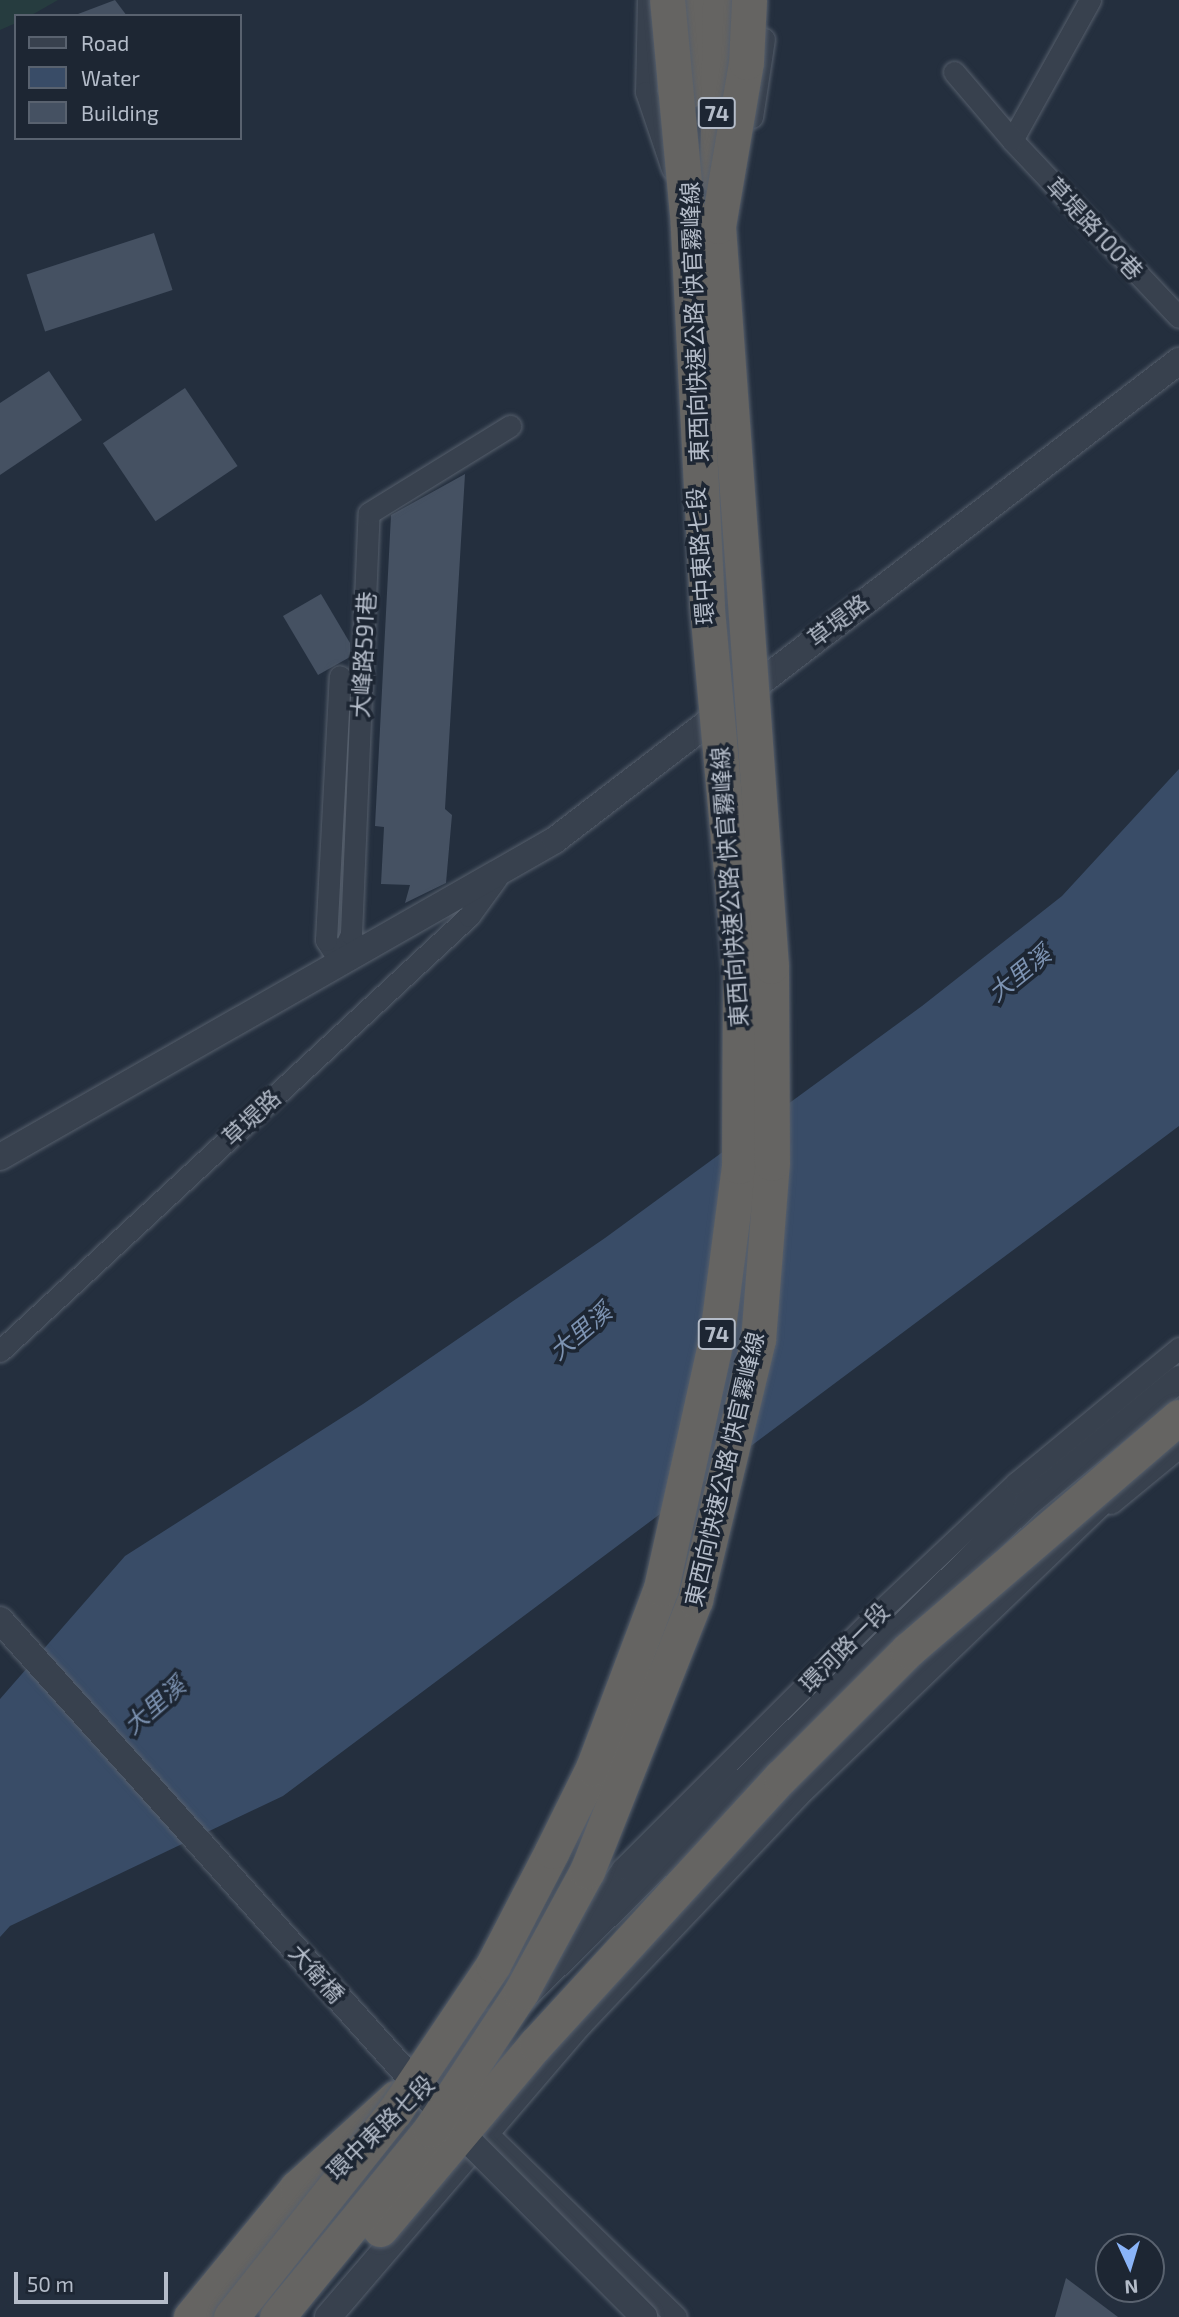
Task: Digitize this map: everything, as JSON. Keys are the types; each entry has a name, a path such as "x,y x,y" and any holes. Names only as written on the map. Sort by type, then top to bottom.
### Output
{"highway":[{"path":"667,0 703,226"},
{"name":"東西向快速公路 快官霧峰線","path":"277,2317 430,2130 521,1993 587,1871 695,1600 758,1340 772,1163 771,966 703,226 690,0"},
{"name":"東西向快速公路 快官霧峰線","path":"231,2317 396,2111 493,1965 564,1828 661,1588 714,1349 739,1166 740,971 707,604 703,226 720,0"},
{"path":"703,226 746,62 750,0"},
{"path":"306,2317 536,2044 781,1777 908,1650 1179,1417"},
{"path":"191,2317 297,2188 376,2112 437,2070"}],"street":[{"name":"環中東路七段","path":"648,0 646,92 677,183"},
{"name":"環中東路七段","path":"680,0 677,183 712,718"},
{"name":"環中東路七段","path":"732,187 734,0"},
{"name":"環中東路七段","path":"754,685 732,408 726,226 732,187 762,78 766,0"},
{"path":"1012,140 1090,0"},
{"name":"草堤路100巷","path":"954,72 1012,140 1179,317"},
{"name":"草堤路","path":"0,1157 339,960 496,878 712,718 1179,361"},
{"name":"大峰路591巷","path":"339,960 351,934 369,513 510,426"},
{"path":"339,960 326,940 340,676"},
{"name":"草堤路","path":"0,1351 469,916 496,878"},
{"name":"環河路一段","path":"545,1981 622,1869 869,1622 1016,1483 1179,1348"},
{"name":"環河路一段","path":"437,2070 545,1981 1027,1504 1179,1379"},
{"path":"1085,1524 1129,1473 1179,1434"},
{"path":"328,2317 488,2134 580,2023 796,1795 1085,1524 1179,1447"},
{"name":"大衛橋","path":"0,1620 450,2122 643,2317"},
{"name":"環中東路七段","path":"212,2317 308,2198 437,2070"},
{"name":"環中東路七段","path":"251,2317 437,2070"},
{"path":"488,2134 676,2317"}],"green space":[{"path":"0,0 58,0 34,14 14,14 14,24 0,30"}],"water":[{"name":"大里溪","path":"1179,769 1179,1126 283,1796 10,1926 0,1937 0,1699 125,1556 363,1404 605,1238 922,1006 1062,896"}],"building":[{"path":"115,0 126,14 78,14"},
{"path":"154,233 173,290 45,331 27,274"},
{"path":"49,371 82,420 0,475 0,403"},
{"path":"185,388 238,466 155,521 103,443"},
{"path":"465,474 445,809 452,815 446,883 405,903 410,885 381,884 384,827 375,826 391,515"},
{"path":"321,594 350,643 350,657 318,675 283,616"},
{"path":"1066,2278 1095,2300 1095,2303 1099,2303 1118,2317 1055,2317"}]}
